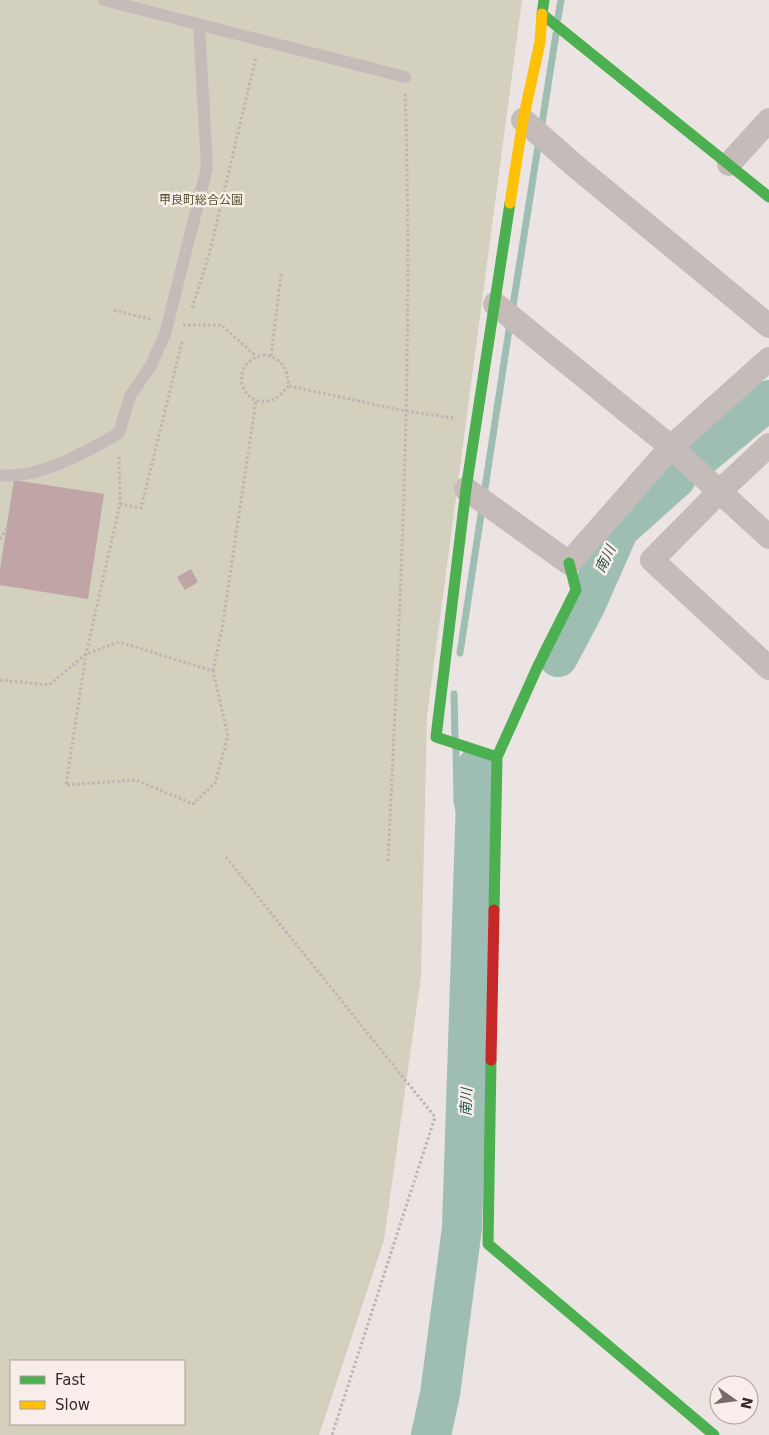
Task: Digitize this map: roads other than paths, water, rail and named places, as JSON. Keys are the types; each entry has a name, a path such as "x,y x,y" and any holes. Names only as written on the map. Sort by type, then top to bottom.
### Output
{"street":[{"path":"497,757 436,738 466,489 523,120 540,42 544,0"},
{"path":"542,14 769,197"},
{"path":"523,120 574,165 769,326"},
{"path":"730,164 769,120"},
{"path":"495,304 671,446 769,537"},
{"path":"569,563 671,446 769,359"},
{"path":"769,445 720,491 652,560 769,668"},
{"path":"466,489 569,563 576,590 537,668 497,757 488,1244 714,1435"}],"lane":[{"path":"104,0 405,77"},
{"path":"0,475 44,469 85,454 119,433 130,396 150,367 167,323 208,168 199,25"}],"waterway":[{"path":"558,18 561,0"},
{"path":"541,130 556,34"},
{"path":"512,312 539,140"},
{"path":"460,653 510,323"},
{"name":"南川","path":"694,462 769,400"},
{"name":"南川","path":"558,657 585,606 619,529 676,478"},
{"path":"454,694 455,738"},
{"path":"456,749 457,802 473,871"},
{"name":"南川","path":"431,1435 440,1394 462,1228 477,767"}],"park label":[{"name":"甲良町総合公園","path":"201,200"}]}
